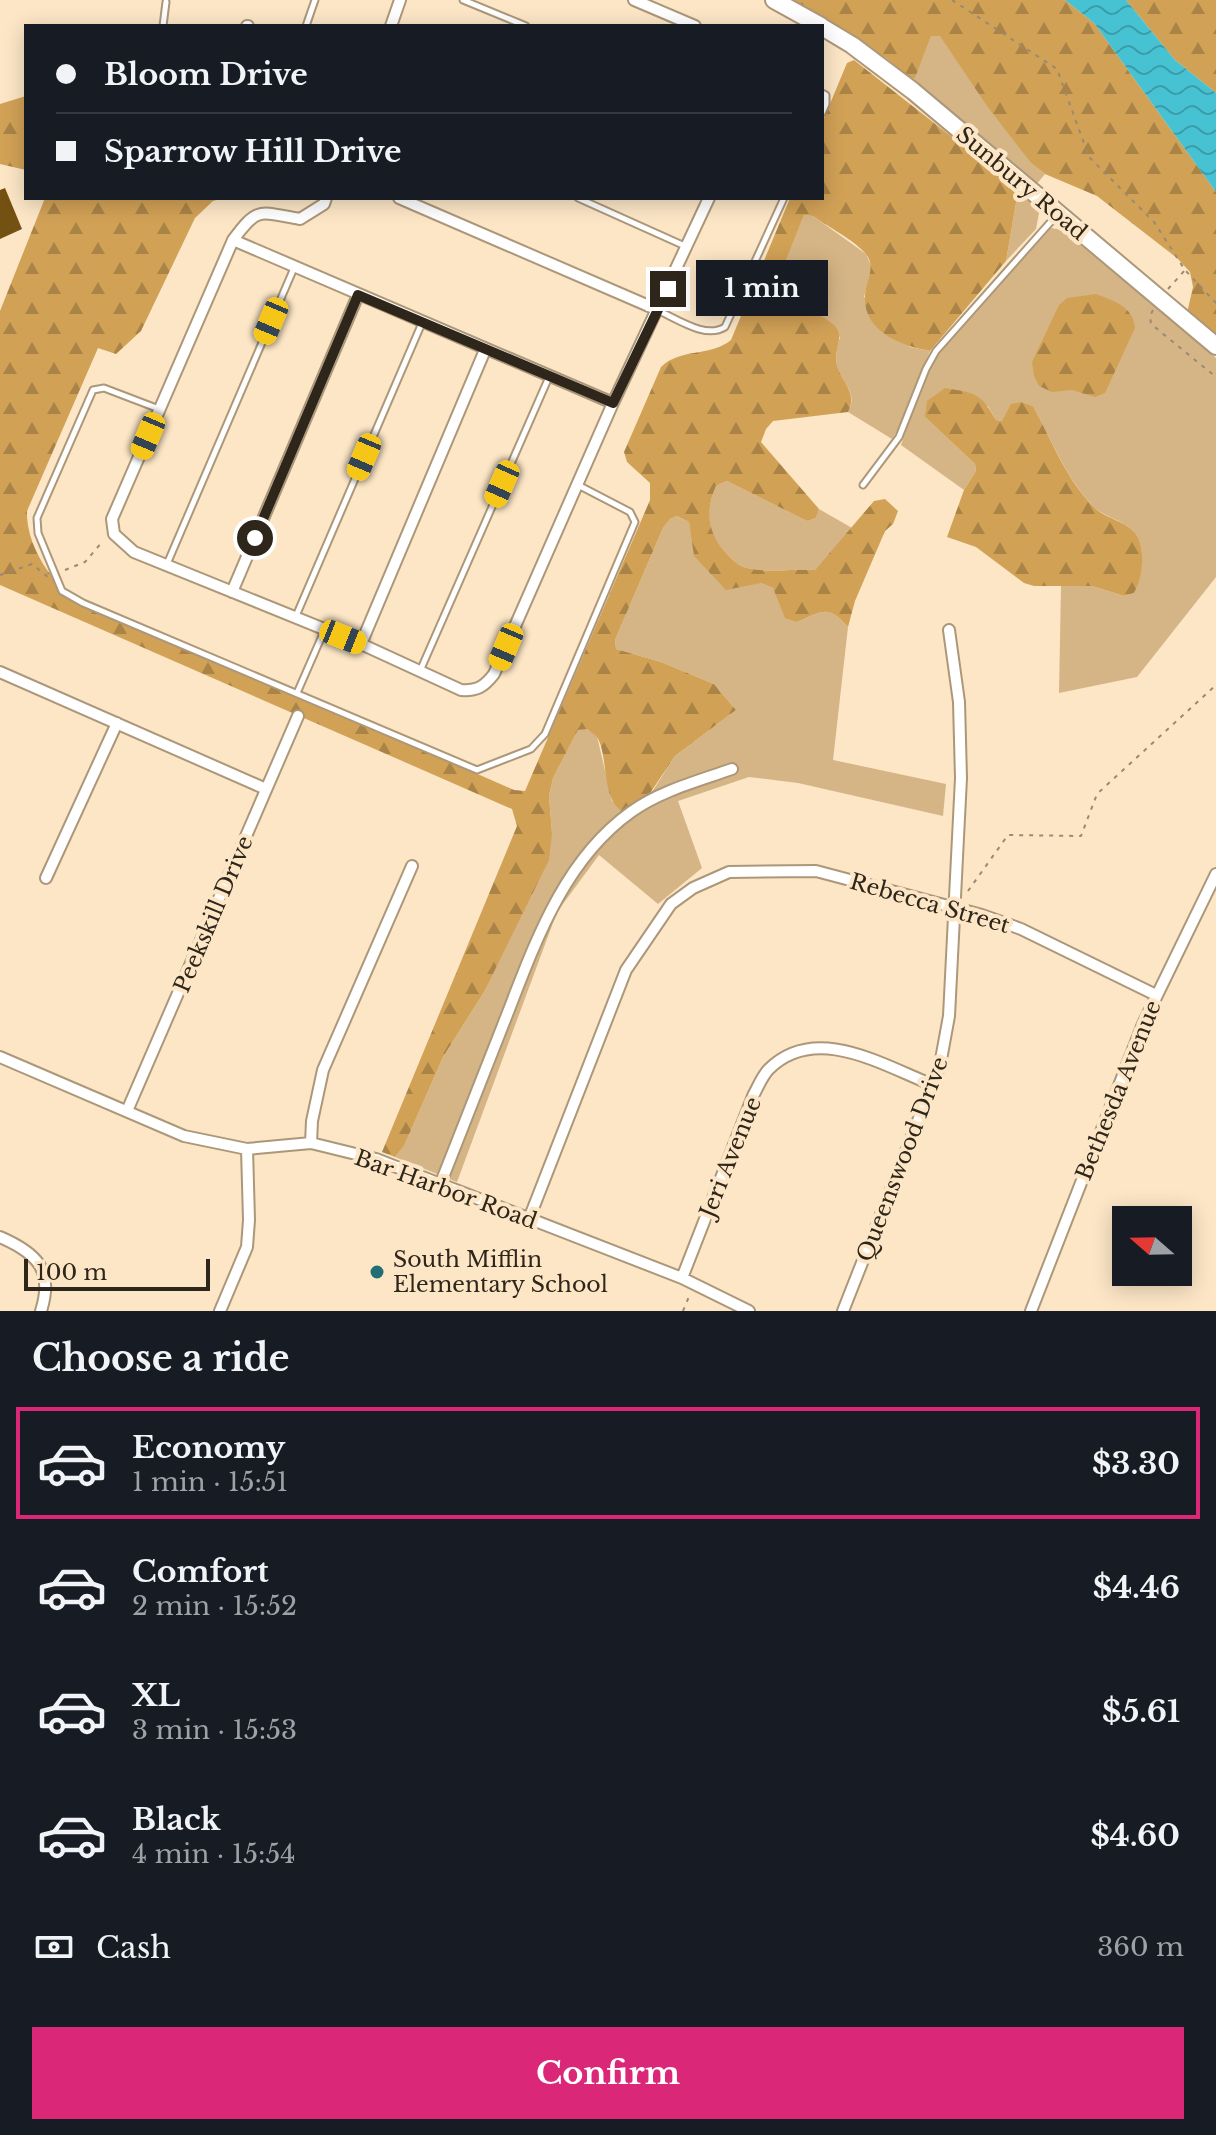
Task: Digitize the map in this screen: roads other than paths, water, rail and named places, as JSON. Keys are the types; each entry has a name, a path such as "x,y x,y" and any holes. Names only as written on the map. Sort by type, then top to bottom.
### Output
{"main road":[{"name":"Sunbury Road","path":"774,0 800,21"},
{"name":"Sunbury Road","path":"824,28 913,91 1216,346"}],"street":[{"path":"392,24 400,0"},
{"path":"634,0 690,24"},
{"path":"404,200 658,310"},
{"path":"325,201 300,219 262,212 250,217 233,240 112,519 114,534 134,552 361,644 461,690 474,690 486,685 494,674 613,403 708,200"},
{"path":"233,240 613,403"},
{"path":"232,592 358,295"},
{"path":"361,644 485,350"},
{"name":"Queenswood Drive","path":"843,1311 933,1085 945,1043 961,778 959,702 949,630"},
{"path":"0,672 266,789"},
{"name":"Peekskill Drive","path":"127,1111 298,716"},
{"path":"46,878 117,723"},
{"path":"440,1185 536,942 559,893 607,831 633,810 675,788 732,769"},
{"path":"311,1143 312,1121 323,1070 412,866"},
{"name":"Rebecca Street","path":"529,1219 626,970 671,904 693,888 729,872 816,871 955,908 1021,929 1156,995"},
{"name":"Bethesda Avenue","path":"1031,1311 1156,995 1216,874"},
{"name":"Jeri Avenue","path":"682,1278 753,1096 767,1071 790,1053 817,1046 845,1051 933,1085"},
{"name":"Bar Harbor Road","path":"0,1057 184,1136 247,1149 311,1143 376,1159 682,1278 749,1311"},
{"path":"220,1311 247,1247 247,1149"},
{"path":"0,1237 33,1255 45,1274 46,1294 41,1311"}],"lane":[{"path":"307,24 315,0"},
{"path":"463,0 521,24"},
{"path":"163,24 166,2"},
{"path":"582,200 687,247"},
{"path":"658,310 708,332 717,332 725,327 783,200"},
{"path":"863,485 899,437 936,351 1058,213"},
{"path":"166,565 294,267"},
{"path":"295,617 422,323"},
{"path":"420,671 549,377"},
{"path":"160,409 104,388 93,390 37,518 38,533 62,591 83,603 477,770 531,749 545,734 635,522 630,512 577,484"},
{"path":"297,693 325,629"}],"water":[{"path":"1065,0 1126,0 1175,60 1216,93 1216,192 1094,23"}],"place":[{"name":"South Mifflin Elementary School","path":"377,1272"}]}
